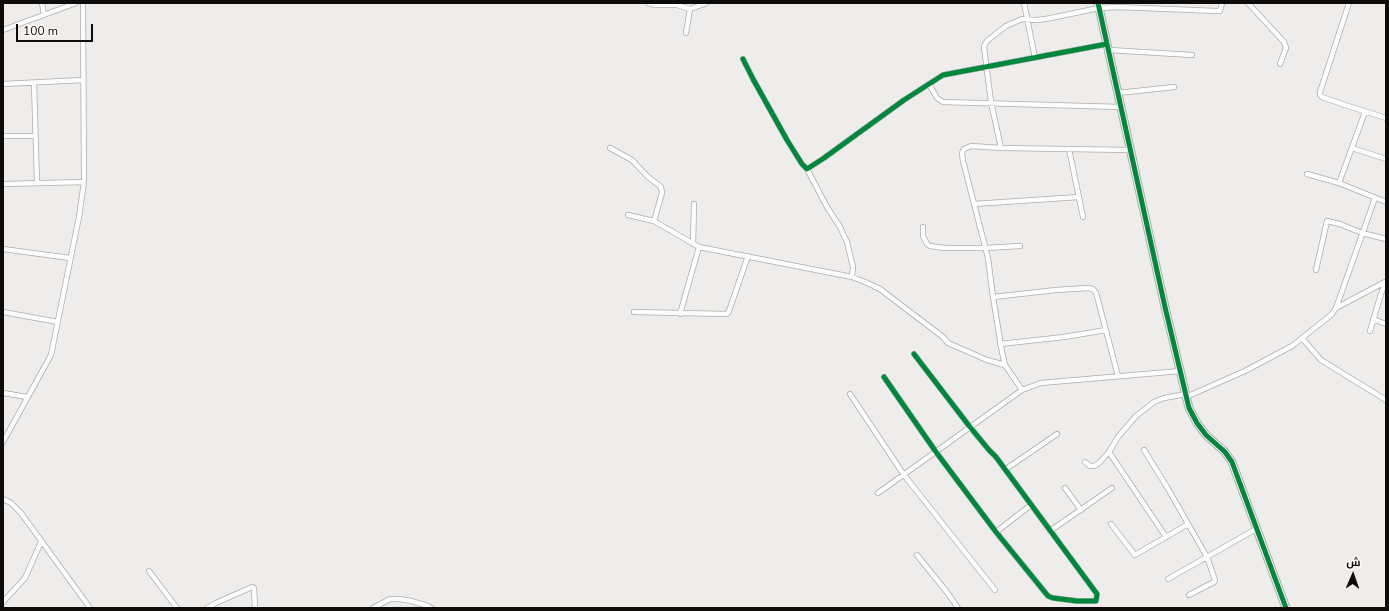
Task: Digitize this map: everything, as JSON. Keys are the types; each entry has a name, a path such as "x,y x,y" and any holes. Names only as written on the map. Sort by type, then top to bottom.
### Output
{"street":[{"path":"42,3 44,15"},
{"path":"3,30 76,3"},
{"path":"3,442 49,360 79,217 84,182 83,3"},
{"path":"648,3 655,5 682,5 690,9 707,3"},
{"path":"1024,3 1035,58"},
{"path":"1001,148 991,102 984,47 985,44 1006,26 1022,19 1046,19 1099,5 1220,11 1222,3"},
{"path":"1248,3 1284,42 1286,48 1280,64"},
{"path":"1349,3 1320,95 1365,112 1386,118"},
{"path":"1099,5 1189,408 1197,424 1206,435 1225,452 1232,462 1286,608"},
{"path":"686,33 690,9"},
{"path":"807,169 943,75 1035,58 1108,47 1192,55"},
{"path":"743,59 752,79 787,140 802,164 807,169 827,207 840,227 847,242 853,267 852,277"},
{"path":"3,84 83,80"},
{"path":"34,82 37,183"},
{"path":"929,84 937,98 943,102 991,102 1121,107"},
{"path":"1118,93 1174,87"},
{"path":"1340,183 1365,112"},
{"path":"3,136 35,136"},
{"path":"1022,390 1005,365 1000,344 988,258 962,153 964,149 971,146 1001,148 1131,150"},
{"path":"610,148 632,160 646,176 661,187 662,193 654,221"},
{"path":"1352,148 1386,160"},
{"path":"1069,149 1083,217"},
{"path":"1307,174 1340,183 1386,202"},
{"path":"3,184 84,182"},
{"path":"974,204 1079,197"},
{"path":"1085,462 1090,466 1099,464 1109,452 1118,437 1136,416 1154,402 1164,398 1186,396 1245,371 1292,346 1331,315 1336,308 1375,198"},
{"path":"693,244 694,204"},
{"path":"628,215 654,221 699,247 852,277 880,289 943,337 948,343 987,360 1005,365"},
{"path":"1316,270 1327,221 1340,224 1362,233 1386,239"},
{"path":"923,226 923,236 927,244 930,246 945,248 1020,246"},
{"path":"680,314 699,247"},
{"path":"3,249 70,258"},
{"path":"634,312 727,314 748,256"},
{"path":"1336,308 1386,282"},
{"path":"1370,330 1386,282"},
{"path":"993,297 1056,290 1093,289 1096,292 1118,376"},
{"path":"3,312 58,322"},
{"path":"1373,319 1386,324"},
{"path":"1000,344 1064,337 1106,330"},
{"path":"1302,338 1320,360 1386,400"},
{"path":"884,378 936,452 996,532 1048,596 1077,601 1096,601 1097,594 1006,469 970,428 914,354"},
{"path":"878,493 1022,390 1041,383 1180,371"},
{"path":"3,393 27,397"},
{"path":"850,394 904,475 995,590"},
{"path":"1006,469 1057,434"},
{"path":"1144,450 1167,487 1207,558 1215,581 1189,595"},
{"path":"1109,452 1166,537"},
{"path":"1065,488 1081,510"},
{"path":"1050,531 1112,488"},
{"path":"3,499 16,507 90,608"},
{"path":"996,532 1031,505"},
{"path":"1111,524 1135,555 1188,524"},
{"path":"1168,579 1256,529"},
{"path":"3,602 25,578 41,542"},
{"path":"917,555 958,608"},
{"path":"149,571 177,608"},
{"path":"207,608 252,587 254,588 255,608"},
{"path":"374,608 390,598 411,601 431,608"}],"cycle path":[{"path":"1098,3 1165,307 1189,408 1197,423 1206,435 1225,452 1232,462 1286,608"},
{"path":"743,59 787,140 802,164 807,169 904,100 943,75 1107,44"},
{"path":"884,377 936,452 996,532 1048,596 1077,601 1096,601 1097,594 996,457 970,427 914,354"}]}
